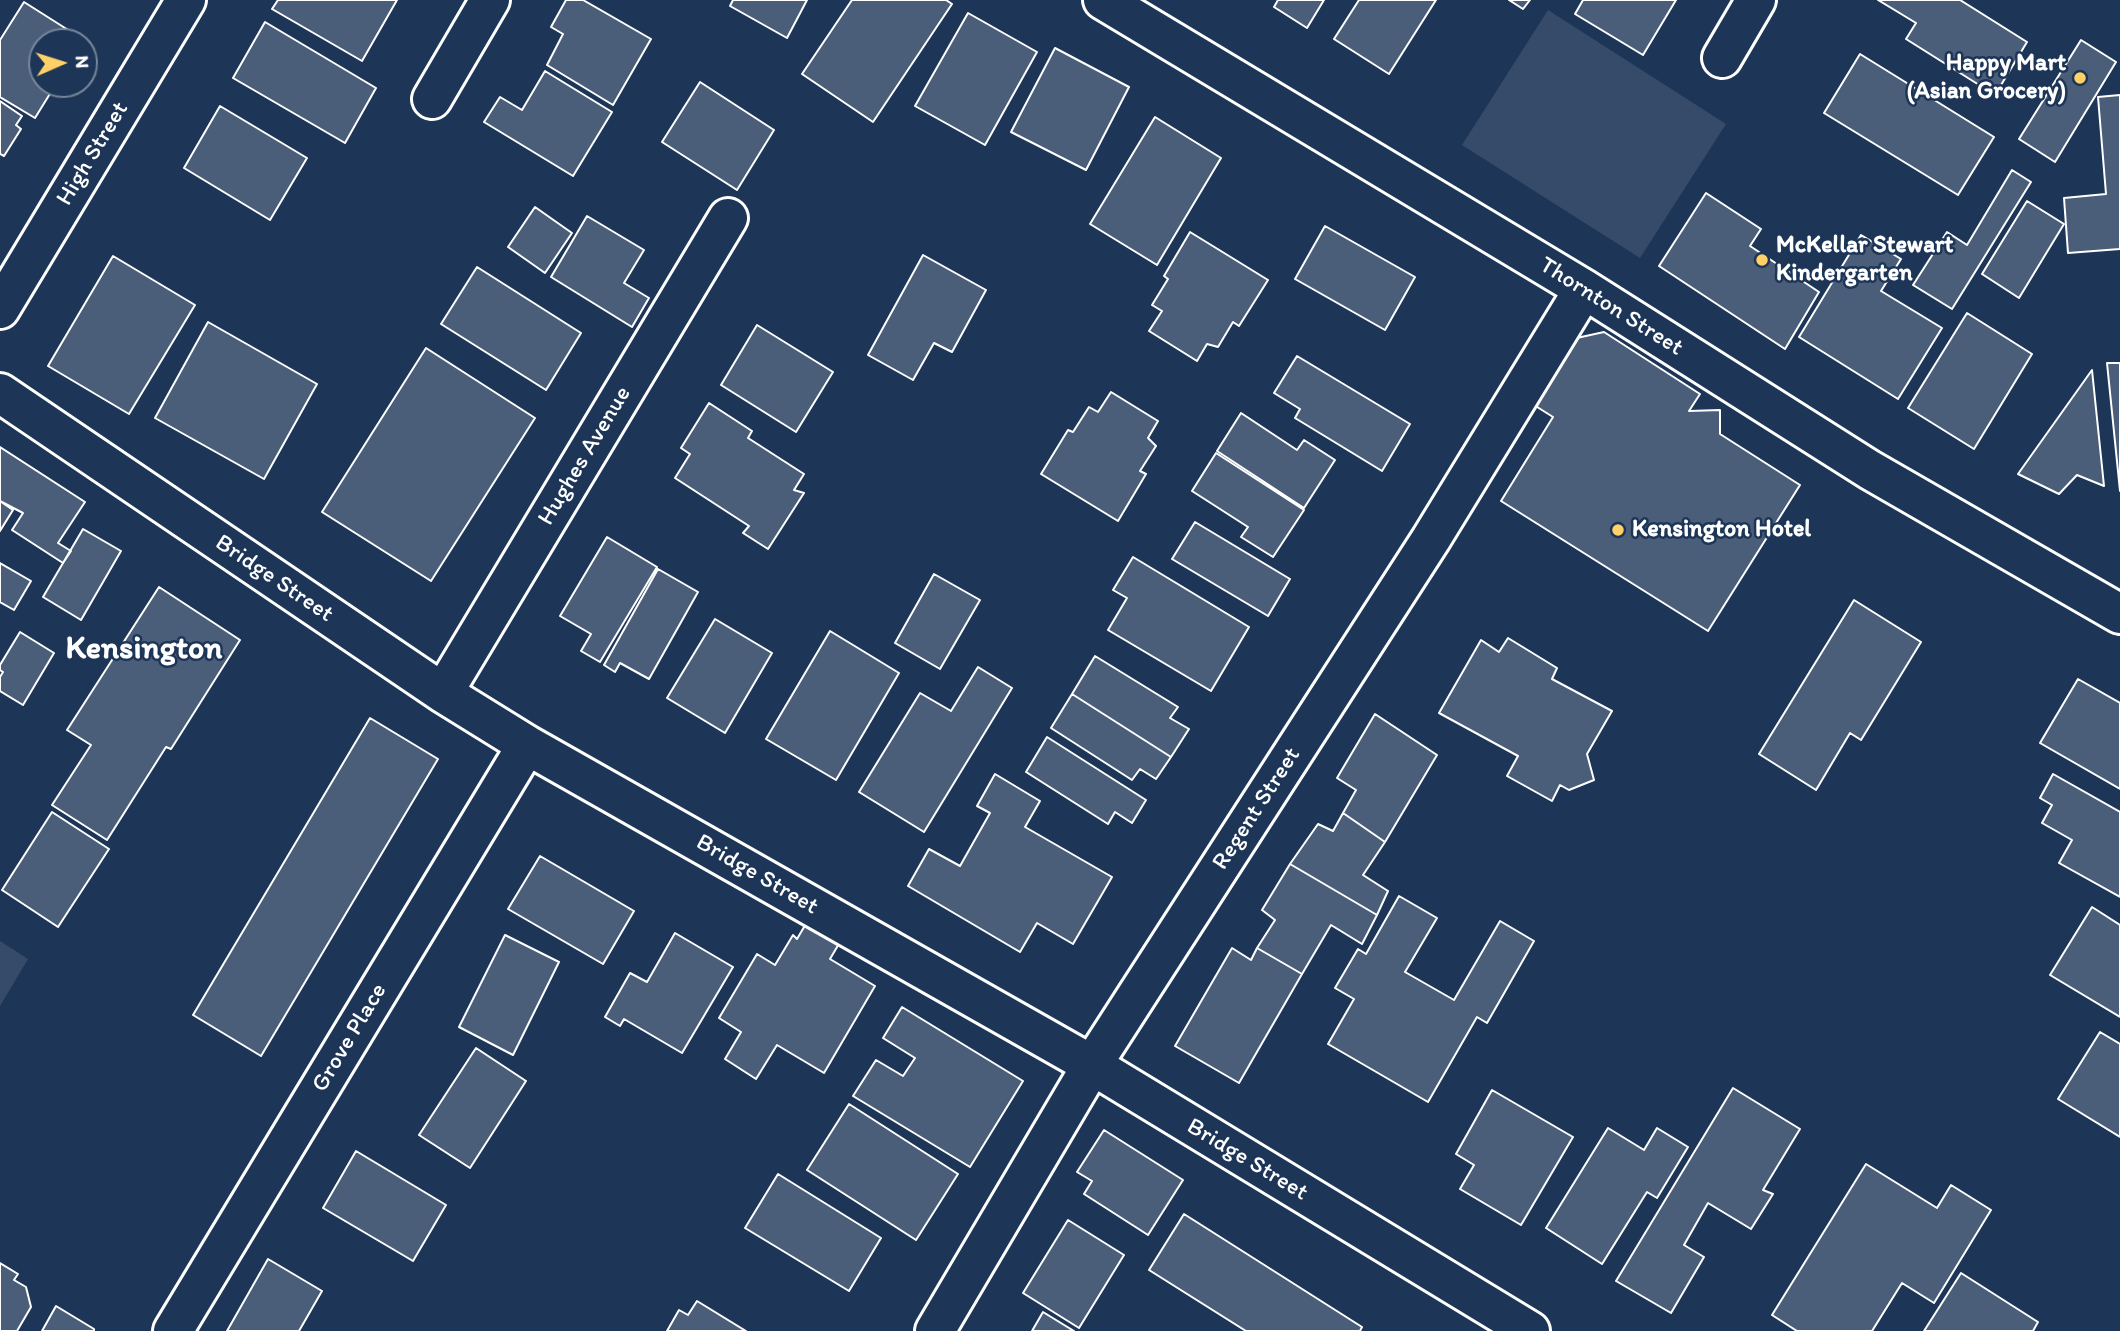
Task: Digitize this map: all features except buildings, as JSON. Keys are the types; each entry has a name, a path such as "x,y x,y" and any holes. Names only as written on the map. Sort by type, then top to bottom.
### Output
{"street":[{"name":"High Street","path":"0,309 186,0"},
{"path":"432,99 490,0"},
{"name":"Thornton Street","path":"1103,0 1584,289 1870,470 2120,614"},
{"path":"1722,58 1756,0"},
{"name":"Hughes Avenue","path":"443,694 728,218"},
{"name":"Regent Street","path":"935,1331 1092,1065 1431,539 1584,289"},
{"name":"Bridge Street","path":"0,393 443,694 527,745 1092,1065 1530,1331"},
{"name":"Grove Place","path":"173,1331 527,745"}],"shaded area":[{"path":"1548,10 1726,124 1640,258 1462,145"},
{"path":"0,941 28,959 0,1006"}],"place":[{"name":"Happy Mart (Asian Grocery)","path":"2080,78"},
{"name":"McKellar Stewart Kindergarten","path":"1762,260"},
{"name":"Kensington Hotel","path":"1618,530"}],"district":[{"name":"Kensington","path":"144,650"}]}
